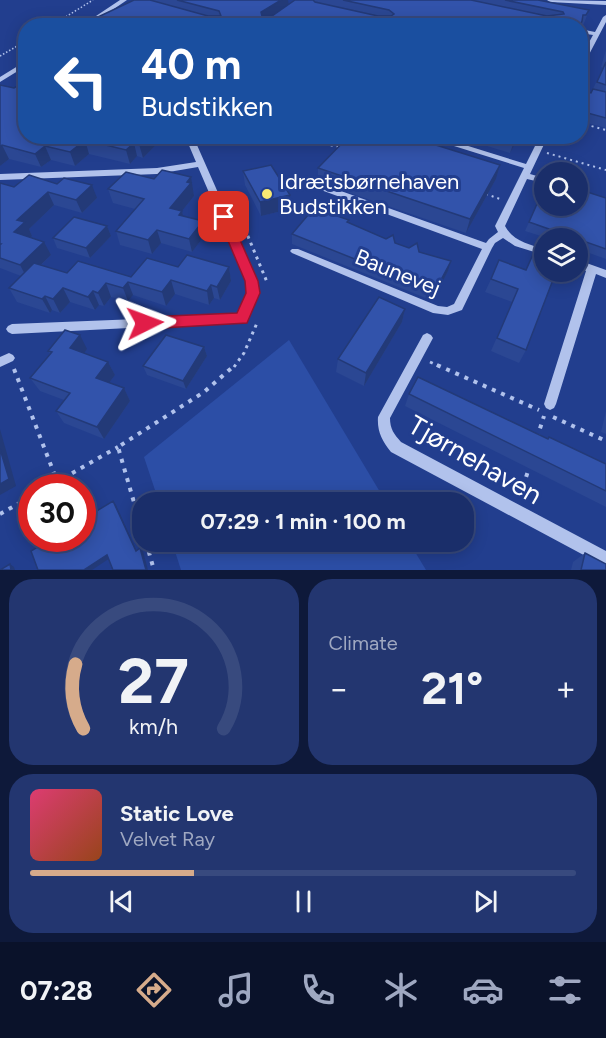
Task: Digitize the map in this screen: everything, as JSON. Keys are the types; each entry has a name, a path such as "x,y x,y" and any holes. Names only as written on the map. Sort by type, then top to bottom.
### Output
{"street":[{"path":"96,18 124,0"},
{"path":"550,0 606,4"},
{"path":"588,51 606,16"},
{"path":"588,32 597,34"},
{"path":"0,80 18,68"},
{"path":"12,329 242,319 253,293 252,281 192,144"},
{"path":"449,144 534,175"},
{"path":"534,249 514,242 503,234 500,226 501,219 540,144"},
{"path":"0,177 157,171 200,164"},
{"path":"324,188 488,247"},
{"name":"Baunevej","path":"295,251 437,310 448,311 458,307 488,247 492,241 503,234"},
{"path":"588,268 606,274"},
{"path":"548,409 591,269"},
{"name":"Tjørnehaven","path":"427,338 384,417 383,428 387,437 396,447 606,559"}],"path":[{"path":"64,18 93,0"},
{"path":"0,56 18,46"},
{"path":"588,125 606,130"},
{"path":"322,144 349,150"},
{"path":"537,150 606,170"},
{"path":"478,192 510,202"},
{"path":"242,221 267,278 267,286"},
{"path":"70,474 118,447 194,399 229,370 243,353 259,317"},
{"path":"417,356 548,409 606,441"},
{"path":"5,360 54,474"},
{"path":"535,446 548,409"},
{"path":"118,447 132,495"},
{"path":"516,511 532,457"},
{"path":"0,514 18,504"},
{"path":"149,552 154,570"}],"shaded area":[{"path":"289,340 380,492 156,492 144,457"},
{"path":"175,552 415,552 426,570 181,570"}],"building":[{"path":"134,0 150,0 208,16 221,16 219,11 177,0 281,0 261,12 262,16 272,16 295,0 313,0 378,16 394,14 389,10 343,0 471,0 547,16 564,14 505,0 538,0 589,10 582,18 96,18"},
{"path":"606,62 606,85 597,82"},
{"path":"0,85 14,88 18,86 18,144 80,144 70,152 45,146 35,154 2,145 0,147"},
{"path":"593,89 606,92 606,118 588,113 588,92 591,93"},
{"path":"101,144 133,144 126,150"},
{"path":"341,144 433,144 500,165 470,219 318,168"},
{"path":"271,165 290,195 260,202 243,171"},
{"path":"162,170 191,177 187,182 191,183 170,208 182,211 179,215 203,221 189,239 157,230 148,240 116,231 144,199 108,189 126,172 154,179"},
{"path":"29,175 57,184 64,178 92,185 76,200 48,192 17,220 25,222 14,232 44,242 20,265 0,258 0,183 14,187"},
{"path":"588,192 606,198 606,249 588,243 588,228 546,228 529,222 534,211 534,216 588,216"},
{"path":"314,208 349,220 347,222 386,239 393,235 395,243 409,248 417,243 419,252 451,261 435,291 292,234"},
{"path":"74,217 107,226 86,248 53,238"},
{"path":"534,252 534,282 552,282 526,350 497,338 518,289 491,279 499,260 526,270"},
{"path":"187,255 229,267 217,287 211,285 207,291 171,280 162,292 128,282 123,288 106,283 98,293 93,291 88,297 63,288 53,299 45,296 42,299 9,288 34,263 67,273 78,261 131,277 147,258 178,267"},
{"path":"379,297 405,309 366,373 338,359"},
{"path":"65,330 80,335 70,348 108,362 96,378 124,388 97,427 56,411 70,393 30,378 52,352 48,351"},
{"path":"166,335 204,347 183,381 143,366"},
{"path":"418,377 606,464 606,491 409,394"},
{"path":"0,449 9,479 0,484"},
{"path":"113,501 132,542 132,552 141,552 146,570 113,570 107,555 84,570 38,570 31,552 96,552 96,511"},
{"path":"585,553 606,564 606,570 581,570"},
{"path":"10,564 11,570 0,570"}],"place":[{"name":"Idrætsbørnehaven Budstikken","path":"267,194"}],"route":[{"path":"145,323 242,319 253,293 252,281 224,217"}]}
